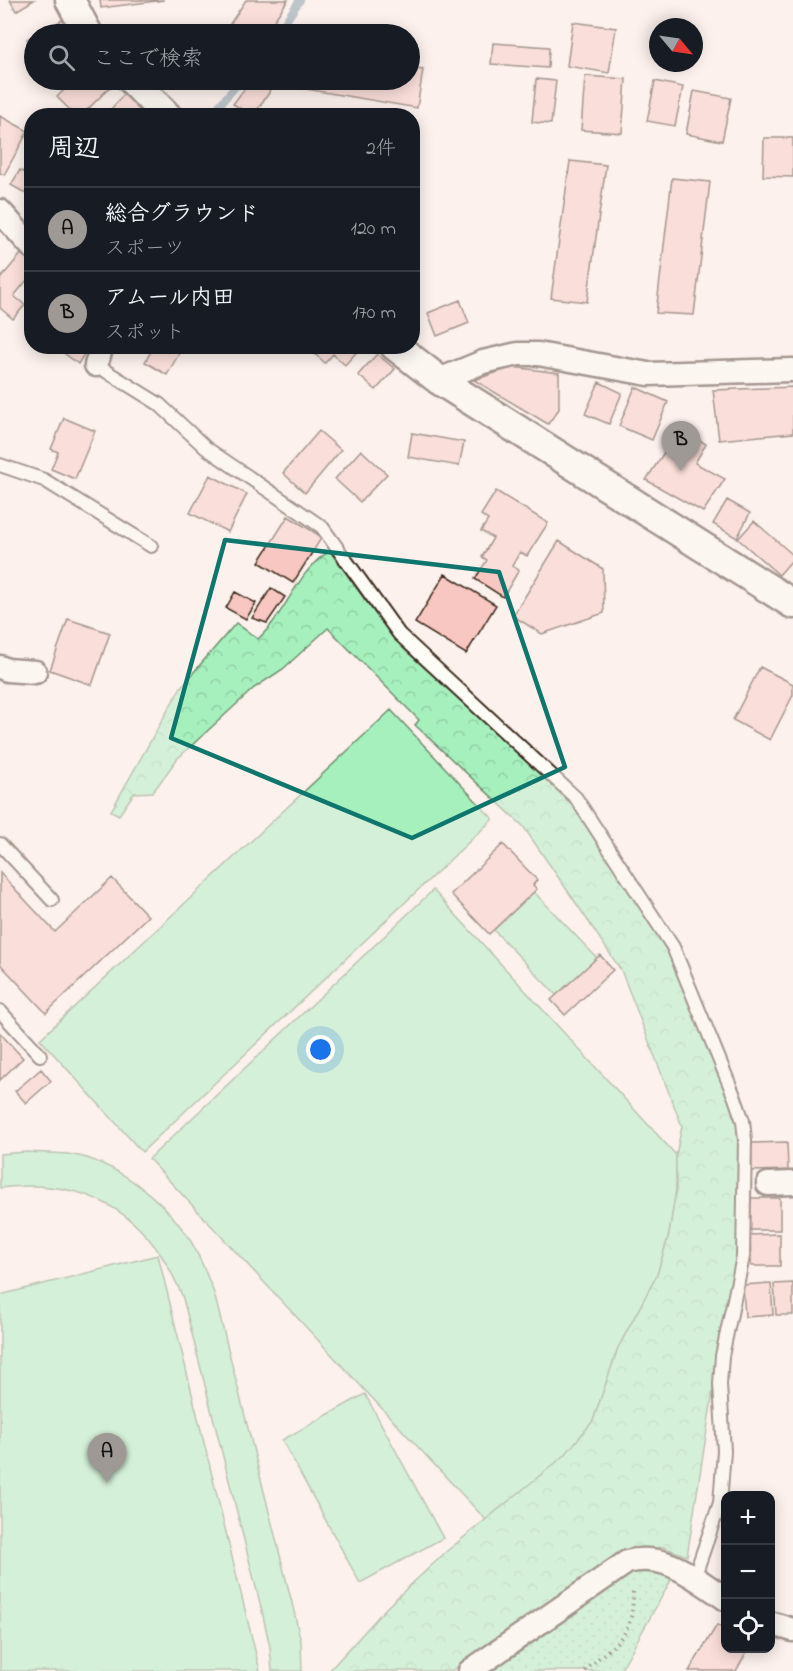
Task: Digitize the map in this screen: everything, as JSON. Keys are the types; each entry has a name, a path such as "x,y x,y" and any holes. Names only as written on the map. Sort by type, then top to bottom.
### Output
{"street":[{"path":"70,0 83,24"},
{"path":"142,90 159,108"},
{"path":"0,211 24,238"},
{"path":"405,354 439,380 793,604"},
{"path":"439,380 483,362 518,354 538,354 648,374 793,370"},
{"path":"0,667 35,672"},
{"path":"768,1184 793,1183"},
{"path":"470,1671 627,1562 640,1559 662,1561 721,1596"},
{"path":"775,1624 793,1630"}],"lane":[{"path":"99,356 159,404 206,448 322,527 399,634 576,798 672,947 735,1098 743,1121 745,1140 743,1257 722,1356 720,1384 724,1451 720,1503 694,1578"},
{"path":"0,465 44,480 151,546"},
{"path":"0,844 52,900"},
{"path":"0,1011 40,1055"}],"path":[{"path":"585,1671 627,1631 632,1621 633,1589"}],"highlighted area":[{"path":"225,540 499,572 565,767 412,838 171,738"}],"green space":[{"path":"330,551 403,648 575,806 667,951 688,992 739,1126 739,1236 730,1297 720,1332 715,1362 712,1398 687,1556 663,1547 619,1555 451,1671 329,1671 387,1607 447,1551 564,1456 593,1421 618,1348 657,1275 669,1234 676,1190 676,1155 682,1126 621,970 523,826 415,725 419,720 328,628 283,669 254,688 177,759 153,792 134,793 119,815 111,811 181,687 236,623 258,639 277,617 309,569"},
{"path":"391,710 493,819 142,1152 40,1039"},
{"path":"433,890 676,1155 676,1190 669,1234 657,1275 618,1348 593,1421 565,1456 487,1521 149,1159"},
{"path":"534,892 597,958 557,996 494,930"},
{"path":"27,1152 68,1154 102,1164 119,1173 135,1183 164,1208 187,1235 195,1249 214,1293 293,1607 301,1642 302,1671 272,1671 270,1647 262,1611 183,1298 169,1269 153,1244 134,1224 112,1208 88,1196 62,1189 32,1186 0,1188 0,1154"},
{"path":"158,1255 260,1671 0,1671 0,1295"},
{"path":"365,1394 443,1538 360,1583 282,1440"},
{"path":"655,1570 674,1575 620,1671 488,1671 618,1579 635,1572"}],"building":[{"path":"10,0 34,0 16,11"},
{"path":"100,0 164,0 101,8"},
{"path":"246,0 288,0 272,24 230,24"},
{"path":"66,18 69,24 55,24"},
{"path":"573,22 616,28 609,73 567,66"},
{"path":"493,43 549,47 548,68 491,64"},
{"path":"420,70 423,70 420,89"},
{"path":"585,76 626,79 622,133 581,130"},
{"path":"536,79 556,81 551,124 532,122"},
{"path":"655,81 683,87 675,126 647,121"},
{"path":"64,90 107,90 89,108 68,108 57,97"},
{"path":"244,90 270,90 259,108 240,108 233,104"},
{"path":"311,90 420,90 417,108"},
{"path":"694,91 731,98 722,141 686,134"},
{"path":"126,92 143,108 112,108"},
{"path":"0,116 24,129 24,138 4,175 0,173"},
{"path":"764,138 793,138 793,177 763,176"},
{"path":"570,161 606,165 587,302 551,298"},
{"path":"20,170 24,172 24,192 11,185"},
{"path":"672,178 710,182 694,315 656,313"},
{"path":"22,253 24,254 24,284 14,296 24,306 13,319 0,308 0,279"},
{"path":"460,300 469,323 437,336 428,313"},
{"path":"65,354 84,354 78,364"},
{"path":"150,354 179,354 167,375 145,362"},
{"path":"315,354 333,354 325,363"},
{"path":"333,354 355,354 345,365"},
{"path":"377,354 395,369 376,390 358,375"},
{"path":"513,367 559,373 559,409 548,424 474,380"},
{"path":"599,382 622,393 609,424 585,414"},
{"path":"635,387 668,402 652,440 619,426"},
{"path":"793,387 793,433 719,440 713,390"},
{"path":"64,418 95,431 75,479 51,469 58,452 51,449"},
{"path":"680,428 706,444 695,463 725,479 703,512 646,480"},
{"path":"319,431 341,450 305,493 283,473"},
{"path":"412,433 464,442 459,466 408,457"},
{"path":"361,450 387,474 360,502 335,479"},
{"path":"210,475 247,494 228,532 190,513"},
{"path":"496,491 548,523 527,556 520,552 512,566 519,570 503,597 475,579 487,560 482,557 493,538 481,531 488,520 481,515"},
{"path":"727,500 750,513 737,538 713,524"},
{"path":"288,516 322,537 293,583 259,562"},
{"path":"754,521 793,555 793,559 779,575 738,539"},
{"path":"559,541 603,569 604,613 542,634 513,616"},
{"path":"445,574 496,605 466,654 415,623"},
{"path":"271,588 285,597 267,623 252,618"},
{"path":"235,592 256,603 246,619 226,608"},
{"path":"68,619 110,633 92,685 50,670"},
{"path":"760,667 793,684 793,695 770,740 733,720"},
{"path":"503,844 537,880 533,885 537,889 489,934 451,894"},
{"path":"0,873 55,932 112,878 148,916 46,1013 0,964"},
{"path":"600,955 613,970 565,1015 551,1000"},
{"path":"0,1033 23,1058 0,1080"},
{"path":"41,1069 51,1081 26,1103 15,1091"},
{"path":"787,1142 788,1170 752,1171 751,1143"},
{"path":"750,1198 780,1198 780,1230 750,1230"},
{"path":"780,1234 780,1266 751,1266 750,1235"},
{"path":"771,1283 773,1315 745,1317 743,1285"},
{"path":"793,1283 793,1315 776,1315 774,1284"},
{"path":"717,1625 721,1627 721,1653 746,1653 736,1671 689,1671"}],"waterway":[{"path":"284,24 300,0"},
{"path":"217,108 232,90"}],"place":[{"name":"アムール内田","path":"681,471"},
{"name":"総合グラウンド","path":"107,1483"}]}
